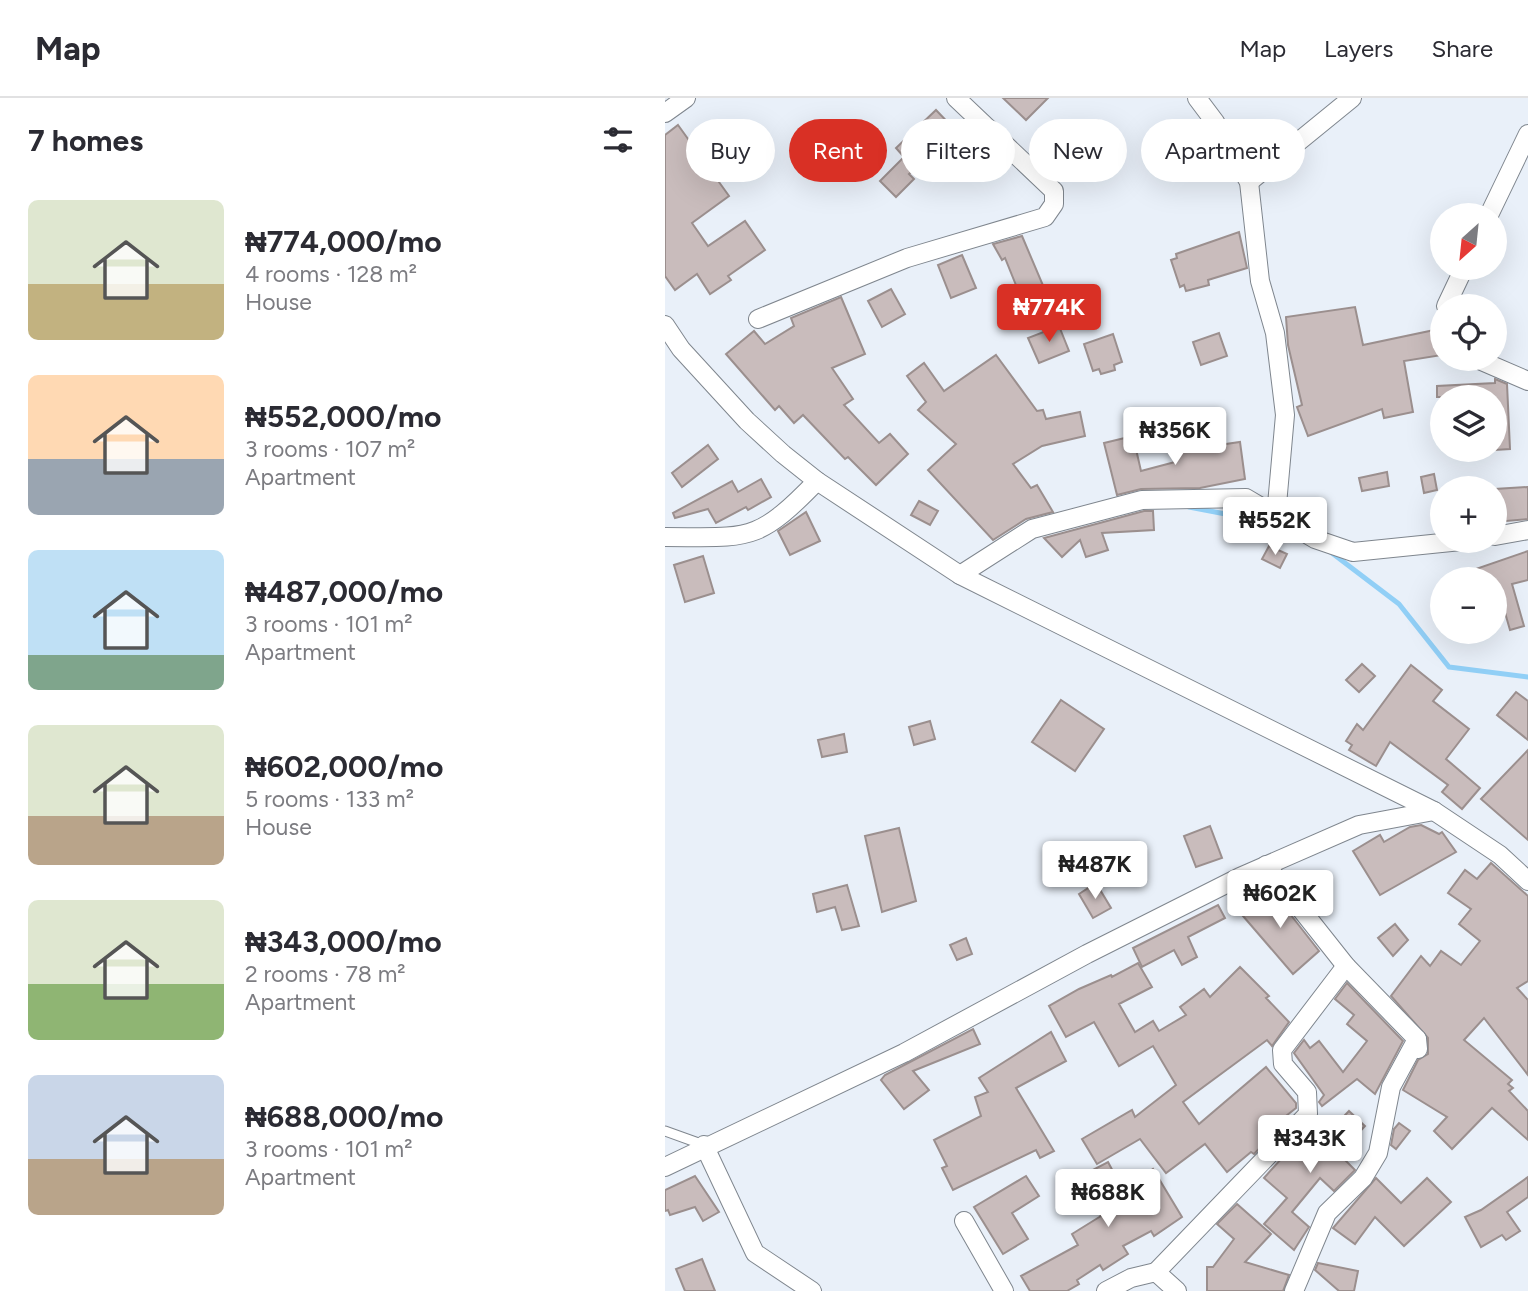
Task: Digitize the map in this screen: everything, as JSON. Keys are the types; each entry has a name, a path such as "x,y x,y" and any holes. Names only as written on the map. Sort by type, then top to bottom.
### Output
{"street":[{"path":"665,113 686,98"},
{"path":"758,319 907,258 1045,217 1054,204 1054,191 956,98"},
{"path":"1197,98 1213,119"},
{"path":"1305,136 1352,98"},
{"path":"1495,203 1528,134"},
{"path":"1248,182 1260,281 1275,332 1285,415 1276,516"},
{"path":"665,325 681,349 747,421 817,481 960,575 1434,811 1500,855 1528,881"},
{"path":"1504,371 1528,382"},
{"path":"665,537 741,537 767,528 817,481"},
{"path":"960,575 1032,529 1142,500 1246,498 1315,539 1353,552 1430,544"},
{"path":"1507,534 1528,530"},
{"path":"665,1167 704,1145 904,1053 1087,954 1266,866 1359,825 1434,811"},
{"path":"1266,866 1417,1047 1391,1087 1378,1153 1363,1178 1327,1213 1294,1291"},
{"path":"1106,1291 1131,1278 1156,1272 1308,1114 1307,1092 1283,1064 1282,1050 1346,965"},
{"path":"704,1145 755,1253 812,1291"},
{"path":"964,1221 1004,1291"},
{"path":"1156,1272 1177,1291"}],"lane":[{"path":"665,1131 704,1145"}],"building":[{"path":"1003,98 1048,98 1026,120"},
{"path":"936,110 945,119 927,119"},
{"path":"678,125 686,136 686,182 719,182 729,196 692,223 708,246 745,221 765,250 728,276 731,280 710,294 697,274 675,290 665,276 665,135"},
{"path":"901,160 901,182 911,182 896,197 881,182 887,182 887,174"},
{"path":"1239,232 1247,268 1208,280 1209,285 1186,291 1184,285 1180,287 1171,260 1177,258 1176,254"},
{"path":"1022,236 1050,302 1026,310 1005,258 1002,260 993,244"},
{"path":"962,255 976,288 951,298 938,265"},
{"path":"891,289 905,314 882,327 868,301"},
{"path":"841,297 865,354 832,368 853,399 844,405 879,443 890,434 908,454 876,485 848,457 845,459 803,415 794,423 779,406 775,410 726,354 754,331 765,344 794,326 791,318"},
{"path":"1355,307 1363,345 1430,331 1430,357 1404,361 1413,412 1384,418 1382,409 1308,436 1297,407 1302,405 1288,345 1286,317"},
{"path":"1059,326 1069,351 1039,363 1028,338"},
{"path":"1219,333 1227,356 1201,365 1193,342"},
{"path":"1113,334 1122,362 1114,365 1115,370 1101,374 1099,369 1093,371 1084,344"},
{"path":"996,355 1037,411 1043,410 1046,419 1080,412 1085,436 1042,446 1013,464 1031,488 1037,485 1053,512 1026,519 993,540 928,470 956,444 918,410 926,402 907,376 924,363 944,391"},
{"path":"1495,379 1507,384 1510,449 1507,449 1507,385 1456,385 1495,383"},
{"path":"1133,436 1141,471 1175,462 1172,451 1198,444 1199,448 1240,442 1245,479 1200,488 1141,489 1117,495 1104,443"},
{"path":"708,445 718,459 682,487 672,473"},
{"path":"1387,472 1389,486 1362,491 1359,478"},
{"path":"1434,474 1430,476 1430,492 1424,493 1421,477"},
{"path":"761,479 771,497 748,510 746,507 716,523 708,509 675,518 673,513 732,481 738,492"},
{"path":"1528,487 1528,519 1507,521 1507,488"},
{"path":"919,501 938,511 930,525 911,515"},
{"path":"1144,511 1153,511 1154,530 1102,533 1108,550 1086,557 1080,540 1062,557 1044,538"},
{"path":"806,512 820,541 790,555 778,531"},
{"path":"1269,546 1287,554 1280,568 1262,559"},
{"path":"1528,551 1528,580 1512,584 1524,626 1510,630 1507,620 1507,567 1482,567"},
{"path":"703,556 714,593 685,602 674,565"},
{"path":"1362,664 1375,676 1359,692 1346,680"},
{"path":"1411,665 1442,690 1433,701 1469,729 1446,759 1480,788 1462,809 1442,792 1448,785 1390,742 1376,766 1349,750 1352,745 1346,741 1357,724 1363,730"},
{"path":"1516,692 1528,701 1528,740 1497,715"},
{"path":"1061,700 1104,729 1075,771 1032,742"},
{"path":"930,721 935,739 914,745 909,727"},
{"path":"844,734 847,752 822,757 818,740"},
{"path":"1528,750 1528,840 1481,799"},
{"path":"1421,825 1439,834 1442,832 1456,852 1380,895 1353,851 1380,835 1384,842 1410,827"},
{"path":"1210,826 1222,858 1196,867 1184,836"},
{"path":"899,828 916,901 882,912 865,836"},
{"path":"1491,863 1528,896 1528,981 1517,988 1528,1000 1528,1075 1484,1018 1464,1040 1512,1080 1508,1084 1513,1088 1509,1091 1528,1111 1528,1140 1492,1108 1452,1149 1434,1131 1447,1117 1403,1090 1418,1060 1428,1054 1428,1038 1391,996 1421,956 1430,966 1441,951 1461,965 1480,941 1459,924 1471,909 1448,893 1465,870 1477,879"},
{"path":"1265,882 1319,951 1293,974 1243,916 1259,901 1252,891"},
{"path":"1096,883 1111,908 1093,918 1079,894"},
{"path":"847,885 859,926 842,930 835,907 817,912 813,894"},
{"path":"1218,905 1225,918 1188,937 1197,957 1182,965 1174,950 1142,967 1133,948"},
{"path":"1395,924 1408,940 1393,956 1378,938"},
{"path":"966,938 972,954 957,960 950,945"},
{"path":"1138,963 1152,987 1119,1004 1135,1032 1153,1021 1159,1031 1186,1015 1180,1007 1204,989 1210,997 1240,967 1269,996 1266,998 1289,1022 1272,1046 1267,1040 1183,1102 1199,1124 1266,1067 1296,1103 1296,1108 1272,1127 1276,1131 1254,1154 1251,1152 1227,1172 1205,1144 1166,1173 1140,1139 1097,1164 1082,1139 1132,1110 1135,1117 1176,1085 1153,1046 1119,1066 1094,1022 1066,1037 1049,1006 1079,989 1111,975 1112,977"},
{"path":"1347,983 1403,1041 1375,1094 1357,1079 1322,1106 1319,1102 1324,1095 1294,1053 1304,1040 1310,1048 1319,1041 1343,1072 1367,1041 1347,1024 1354,1015 1335,999"},
{"path":"973,1029 980,1044 913,1071 929,1090 904,1109 881,1080 885,1075"},
{"path":"1051,1032 1066,1061 1016,1088 1054,1151 1040,1158 1036,1150 953,1190 942,1168 947,1166 934,1140 981,1116 975,1097 988,1092 979,1078"},
{"path":"1349,1111 1365,1126 1339,1154 1355,1170 1334,1191 1320,1178 1292,1212 1309,1227 1294,1250 1264,1224 1287,1198 1264,1178 1291,1148 1292,1151 1314,1129 1323,1138"},
{"path":"1399,1123 1410,1131 1396,1149 1391,1145 1394,1129"},
{"path":"1108,1162 1123,1190 1153,1169 1182,1217 1154,1236 1151,1231 1123,1246 1128,1254 1103,1270 1100,1265 1077,1280 1079,1284 1067,1291 1030,1291 1021,1276 1078,1245 1072,1234 1101,1216 1091,1198 1100,1193 1089,1172"},
{"path":"695,1176 719,1212 703,1221 695,1207 670,1215 668,1210 665,1211 665,1190"},
{"path":"1026,1176 1039,1196 1012,1213 1028,1239 1003,1254 974,1207"},
{"path":"1528,1177 1528,1197 1507,1212 1520,1231 1506,1240 1502,1235 1481,1247 1465,1217 1481,1210"},
{"path":"1376,1178 1401,1203 1427,1178 1451,1202 1404,1246 1375,1217 1355,1244 1333,1228"},
{"path":"1237,1204 1271,1234 1245,1262 1289,1275 1283,1291 1207,1291 1207,1267 1213,1267 1234,1239 1217,1224"},
{"path":"702,1259 715,1291 685,1291 676,1269"},
{"path":"1318,1263 1358,1271 1354,1291 1339,1291 1315,1270"}],"waterway":[{"path":"1189,507 1236,516 1297,537"},
{"path":"1328,550 1399,604 1449,667 1528,677"}]}
